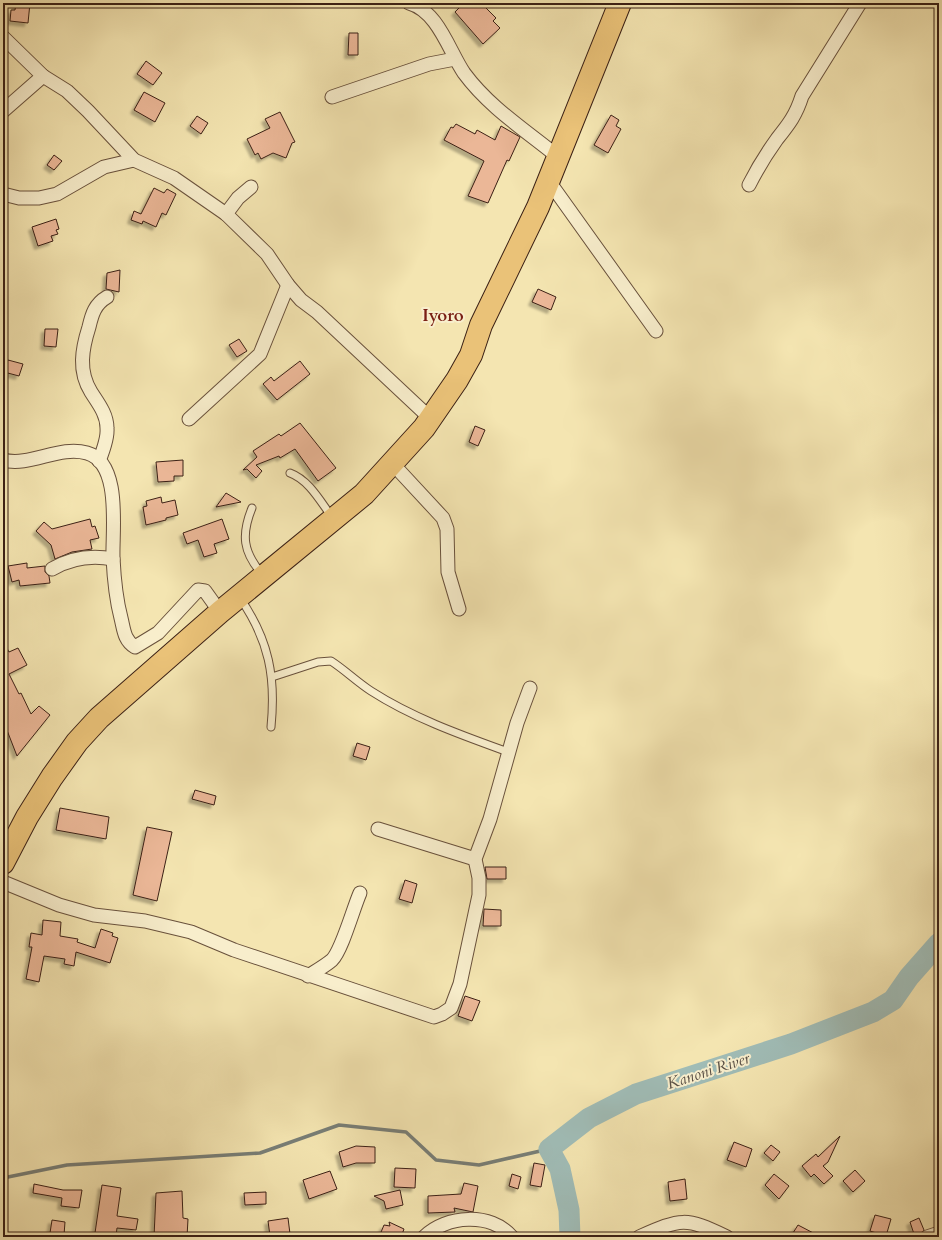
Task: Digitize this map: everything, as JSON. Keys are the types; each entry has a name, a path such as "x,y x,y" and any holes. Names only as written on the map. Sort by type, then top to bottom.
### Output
{"highway":[{"path":"3,862 27,817 52,777 78,742 99,718 220,612 364,494 424,428 457,380 471,355 481,325 538,207 557,156 620,3"}],"street":[{"path":"408,3 414,4 434,22 455,59 483,96 557,156"},
{"path":"749,185 777,140 797,112 802,96 860,3"},
{"path":"3,37 43,76 67,91 78,101 134,160 174,178 226,214 267,254 288,286 301,300 323,317 430,418"},
{"path":"332,97 429,64 455,59"},
{"path":"3,111 43,76"},
{"path":"3,194 19,198 33,198 57,194 104,167 134,160"},
{"path":"548,180 656,332"},
{"path":"226,214 238,198 251,187"},
{"path":"189,419 260,354 288,286"},
{"path":"100,460 108,429 101,407 85,379 82,363 84,344 92,314 100,301 107,297"},
{"path":"3,460 9,462 30,460 70,451 88,453 100,460 107,474 113,502 113,559 118,607 125,637 135,647 158,633 198,590 205,591 220,612"},
{"path":"392,463 443,518 448,534 448,572 459,609"},
{"path":"52,569 87,557 101,556 113,559"},
{"path":"3,882 59,905 94,915 145,921 192,932 234,950 308,976 434,1017 451,1008 460,984 479,895 479,878 475,859 490,819 508,752 530,688"},
{"path":"378,829 475,859"},
{"path":"308,976 333,960 340,949 351,912 360,893"},
{"path":"424,1237 433,1228 444,1223 480,1220 495,1224 512,1237"},
{"path":"638,1237 674,1223 688,1221 697,1223 727,1237"},
{"path":"927,1237 939,1233"}],"lane":[{"path":"290,472 298,476 308,486 333,519"},
{"path":"252,508 247,521 244,537 251,559 264,576"},
{"path":"239,596 250,612 268,658 272,676 273,703 271,727"},
{"path":"272,676 318,662 332,661 369,690 404,711 465,737 508,752"}],"building":[{"path":"16,3 30,3 28,23 10,21 11,10 15,10"},
{"path":"464,3 481,3 496,18 493,21 500,28 483,44 455,12"},
{"path":"349,33 358,33 358,55 348,55"},
{"path":"146,61 162,73 153,85 137,74"},
{"path":"144,92 165,103 155,122 134,110"},
{"path":"280,112 295,142 292,143 286,158 273,153 261,159 258,153 255,155 247,139 270,128 265,119"},
{"path":"611,115 619,120 616,126 621,129 608,153 594,145"},
{"path":"197,116 208,123 201,134 190,126"},
{"path":"456,124 475,134 477,130 495,140 501,126 520,137 509,161 507,160 488,203 468,196 484,161 444,140 451,127 453,128"},
{"path":"54,155 62,161 54,170 47,165"},
{"path":"154,188 164,193 167,189 176,194 166,215 162,213 156,227 143,221 142,224 131,220 134,211 141,214"},
{"path":"56,219 59,229 56,230 58,234 51,236 53,241 38,246 32,227"},
{"path":"120,270 119,292 106,289 107,273"},
{"path":"538,289 556,297 551,310 532,302"},
{"path":"45,329 58,329 56,347 44,346"},
{"path":"239,339 247,351 237,357 229,345"},
{"path":"8,360 23,364 19,376 4,372"},
{"path":"300,361 310,374 277,400 263,384 271,377 274,381"},
{"path":"300,423 336,468 318,481 295,449 280,458 279,456 256,465 262,471 256,478 247,469 243,470 257,457 253,451 279,434 281,436"},
{"path":"475,426 485,430 478,446 469,442"},
{"path":"183,460 183,476 174,476 174,481 158,482 156,462"},
{"path":"226,493 241,502 216,507"},
{"path":"161,497 162,503 175,500 178,515 146,525 143,507 147,506 146,501"},
{"path":"90,519 92,527 95,526 99,538 90,540 92,549 72,552 55,559 51,545 36,531 44,522 52,529"},
{"path":"222,519 229,539 214,544 217,553 204,557 198,540 187,544 183,533"},
{"path":"27,563 27,568 45,566 45,572 49,576 50,583 20,586 19,580 12,582 8,566"},
{"path":"3,641 9,652 18,648 27,665 9,674 19,694 21,693 31,714 39,706 50,715 17,756 3,720"},
{"path":"357,743 370,747 366,760 353,756"},
{"path":"195,790 216,796 214,805 192,799"},
{"path":"60,808 109,817 106,839 56,830"},
{"path":"147,827 172,832 157,901 133,895"},
{"path":"485,867 506,867 506,879 487,879"},
{"path":"405,880 417,884 412,903 399,899"},
{"path":"484,909 501,910 501,926 483,926"},
{"path":"43,920 61,922 60,936 78,939 77,942 95,948 101,929 113,933 112,936 118,938 110,963 76,952 74,966 64,964 65,959 44,956 39,982 26,979 32,947 29,947 31,933 42,935"},
{"path":"465,996 480,1001 472,1021 458,1016"},
{"path":"840,1136 828,1162 823,1166 833,1176 824,1184 814,1174 811,1177 802,1166 816,1154 818,1157"},
{"path":"734,1142 752,1149 746,1167 727,1160"},
{"path":"771,1145 780,1152 773,1161 764,1153"},
{"path":"356,1146 375,1147 375,1163 356,1163 343,1167 339,1152"},
{"path":"534,1163 545,1165 541,1187 530,1185"},
{"path":"395,1168 416,1169 415,1188 394,1187"},
{"path":"855,1170 865,1181 853,1192 843,1181"},
{"path":"330,1171 337,1189 309,1199 303,1180"},
{"path":"512,1174 521,1177 518,1189 509,1186"},
{"path":"774,1174 789,1186 779,1199 765,1185"},
{"path":"685,1179 687,1199 670,1201 668,1182"},
{"path":"464,1183 478,1186 473,1212 454,1208 455,1212 428,1213 428,1196 461,1194"},
{"path":"34,1184 63,1190 82,1190 79,1208 61,1206 62,1198 33,1193"},
{"path":"102,1185 121,1188 117,1216 138,1219 136,1230 117,1228 116,1236 95,1233"},
{"path":"400,1190 403,1205 386,1209 384,1201 374,1196"},
{"path":"182,1191 183,1218 188,1219 187,1237 154,1237 156,1193"},
{"path":"266,1192 266,1204 245,1205 244,1193"},
{"path":"875,1215 891,1219 886,1236 870,1231"},
{"path":"288,1218 290,1234 270,1236 268,1221"},
{"path":"919,1218 924,1230 919,1237 915,1237 910,1222"},
{"path":"52,1220 65,1222 64,1235 50,1233"},
{"path":"389,1222 404,1229 401,1237 379,1237 384,1225 390,1226"},
{"path":"798,1225 821,1237 800,1237 793,1233"}],"waterway":[{"name":"Kanoni River","path":"570,1237 569,1210 560,1169 549,1149 589,1118 636,1094 791,1044 873,1012 893,1000 909,977 939,943"},
{"path":"3,1178 67,1165 260,1153 339,1125 406,1132 436,1160 479,1165 549,1149"}],"district":[{"name":"Iyoro","path":"443,315"}]}
